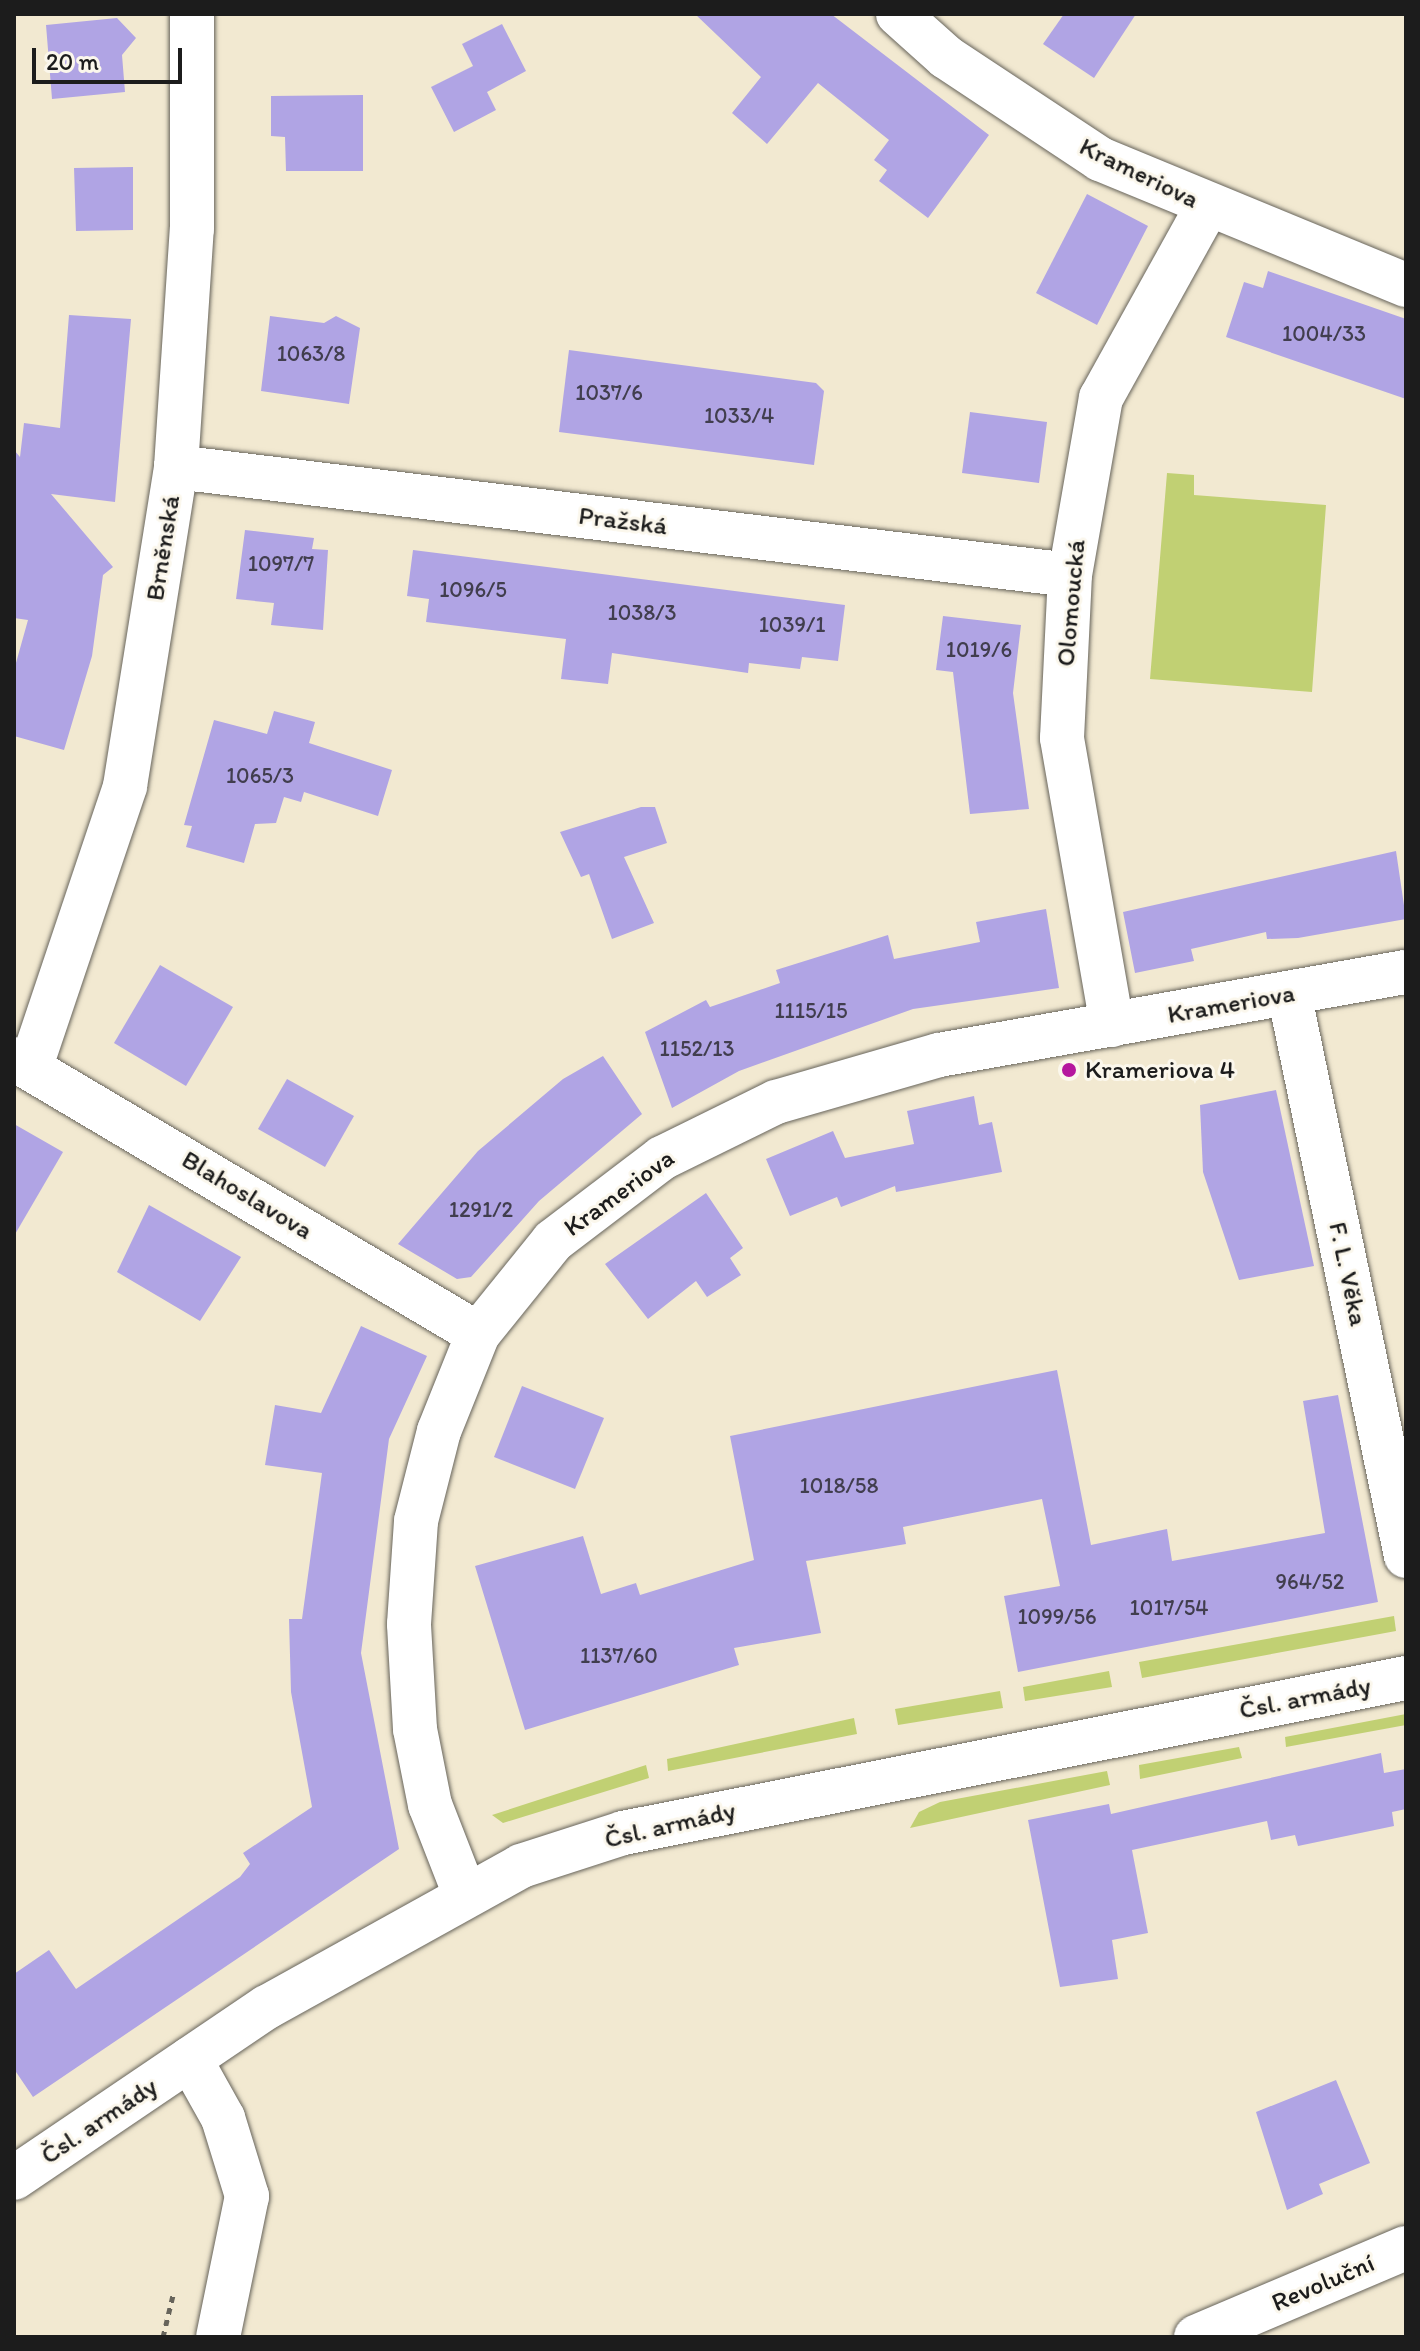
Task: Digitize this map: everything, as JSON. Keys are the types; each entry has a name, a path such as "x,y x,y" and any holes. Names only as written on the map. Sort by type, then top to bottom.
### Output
{"street":[{"name":"Brněnská","path":"23,1062 125,786 176,467 192,229 192,14"},
{"name":"Krameriova","path":"898,14 946,57 1100,159 1207,207 1406,285"},
{"name":"Olomoucká","path":"1112,1025 1062,738 1070,575 1101,398 1207,207"},
{"name":"Pražská","path":"176,467 1070,575"},
{"name":"Krameriova","path":"464,1892 430,1805 415,1729 409,1624 416,1521 439,1431 478,1334 553,1241 662,1158 776,1102 939,1055 1406,972"},
{"name":"F. L. Věka","path":"1289,993 1406,1556"},
{"name":"Blahoslavova","path":"23,1062 478,1334"},
{"name":"Čsl. armády","path":"14,2178 190,2059 464,1892 623,1833 1406,1678"},
{"path":"190,2059 223,2118 247,2196 218,2337"},
{"name":"Revoluční","path":"1196,2337 1406,2248"}],"green space":[{"path":"1167,473 1194,475 1194,495 1326,505 1312,692 1150,679"},
{"path":"1394,1616 1396,1631 1142,1678 1139,1662"},
{"path":"1109,1671 1112,1687 1025,1701 1023,1687"},
{"path":"1000,1691 1003,1708 898,1725 895,1709"},
{"path":"1406,1714 1406,1725 1286,1747 1285,1737"},
{"path":"854,1718 857,1734 668,1771 667,1759"},
{"path":"1239,1747 1242,1758 1140,1779 1139,1765"},
{"path":"646,1765 649,1778 503,1823 492,1815"},
{"path":"1107,1771 1110,1785 910,1828 919,1812 940,1802"}],"building":[{"path":"695,14 831,14 989,135 928,218 879,181 887,170 874,160 889,140 818,83 767,144 732,113 761,77"},
{"path":"1064,14 1136,14 1094,78 1043,44"},
{"path":"117,18 136,38 122,55 125,92 52,99 46,25"},
{"path":"502,24 526,71 487,92 496,110 454,132 431,87 473,66 462,44"},
{"path":"363,95 363,171 286,171 285,137 271,136 271,96"},
{"path":"133,167 133,230 76,231 74,168"},
{"path":"1087,194 1148,226 1097,325 1036,293"},
{"path":"1268,271 1406,319 1406,399 1226,337 1244,282 1263,288"},
{"path":"69,315 131,319 115,502 51,494 113,567 103,575 92,656 64,750 14,736 14,670 28,620 14,618 14,450 20,457 24,423 60,428"},
{"path":"270,316 324,323 336,316 360,328 349,404 261,391"},
{"path":"569,350 816,383 824,391 814,465 559,432"},
{"path":"970,412 1047,422 1039,483 962,473"},
{"path":"245,530 314,538 312,549 328,550 323,630 271,625 274,603 236,599"},
{"path":"413,550 845,605 838,661 802,657 800,669 749,663 748,673 612,653 608,684 561,679 566,639 426,622 429,599 407,596"},
{"path":"943,616 1021,625 1013,693 1029,809 970,814 953,672 936,670"},
{"path":"274,711 315,722 309,743 392,770 378,816 304,792 301,802 284,797 276,823 255,824 244,863 186,847 192,826 184,825 214,720 267,734"},
{"path":"641,807 655,807 667,843 624,857 654,923 612,939 589,874 581,877 560,832"},
{"path":"1396,851 1406,919 1298,938 1267,939 1266,932 1191,949 1194,961 1135,973 1123,912"},
{"path":"1046,909 1059,988 913,1009 739,1071 672,1108 645,1032 706,1000 710,1007 780,983 776,970 888,935 894,959 980,942 976,922"},
{"path":"160,965 233,1007 186,1086 114,1043"},
{"path":"603,1056 642,1114 539,1201 471,1277 457,1279 398,1244 478,1151 563,1079"},
{"path":"287,1079 354,1116 325,1167 258,1129"},
{"path":"1276,1090 1314,1266 1239,1280 1203,1172 1200,1105"},
{"path":"974,1096 979,1125 992,1122 1002,1172 896,1192 895,1186 841,1207 837,1197 790,1216 766,1159 833,1131 845,1158 914,1144 907,1111"},
{"path":"14,1124 63,1152 14,1236"},
{"path":"706,1193 743,1248 730,1258 741,1275 707,1297 696,1281 648,1319 605,1264"},
{"path":"149,1205 241,1257 200,1321 117,1272"},
{"path":"361,1326 427,1356 389,1439 361,1653 399,1849 33,2097 14,2069 14,1974 49,1950 76,1989 240,1877 250,1864 243,1853 312,1807 291,1692 289,1619 302,1619 322,1473 265,1465 275,1405 321,1413"},
{"path":"1057,1370 1091,1545 1167,1529 1172,1561 1325,1533 1303,1401 1338,1395 1378,1602 1018,1672 1004,1596 1060,1586 1042,1499 903,1527 906,1544 806,1561 821,1633 734,1648 739,1665 525,1730 475,1566 583,1536 601,1594 636,1583 640,1595 754,1560 730,1436"},
{"path":"522,1386 604,1418 575,1489 494,1457"},
{"path":"1381,1753 1384,1773 1406,1769 1406,1809 1392,1812 1394,1826 1298,1846 1295,1835 1271,1840 1267,1821 1132,1850 1148,1933 1112,1940 1118,1979 1060,1987 1028,1820 1109,1804 1111,1814"},
{"path":"1336,2080 1370,2163 1319,2184 1323,2194 1287,2210 1256,2112"}],"place":[{"name":"Krameriova 4","path":"1069,1070"}]}
